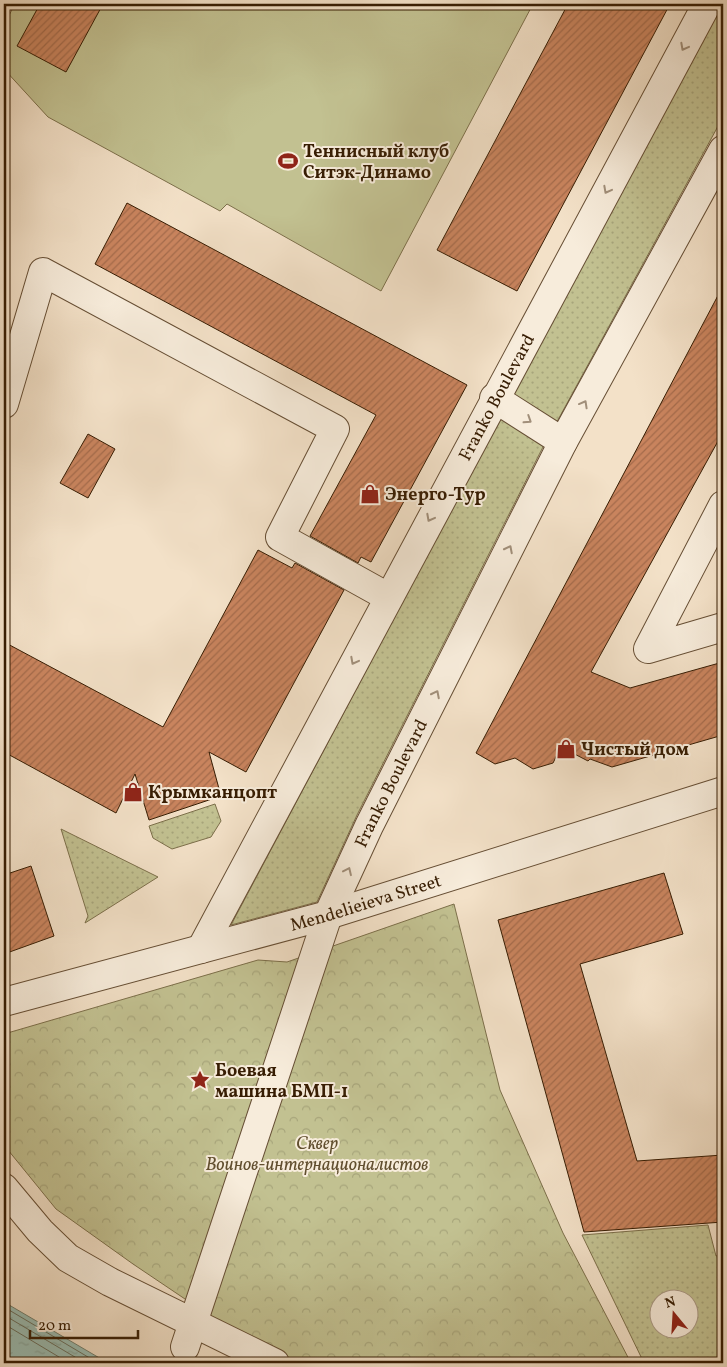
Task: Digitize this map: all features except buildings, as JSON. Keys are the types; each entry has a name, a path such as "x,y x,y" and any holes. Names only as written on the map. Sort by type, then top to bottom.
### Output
{"street":[{"name":"Franko Boulevard","path":"201,949 494,398 707,4"},
{"name":"Franko Boulevard","path":"189,1335 328,915 368,826 563,442 723,150"},
{"path":"4,404 43,272 335,429 280,536 388,597"},
{"path":"494,398 563,442"},
{"path":"723,505 648,649 723,627"},
{"name":"Mendelieieva Street","path":"4,1002 328,915 723,791"},
{"path":"4,1188 40,1231 68,1258 110,1282 189,1335 275,1363"}],"green space":[{"name":"Теннисный клуб Ситэк-Динамо","path":"15,4 533,4 381,291 227,204 220,211 48,117 4,69 4,25"},
{"path":"723,4 723,117 553,429 509,400"},
{"path":"504,411 547,439 357,815 317,902 231,925"},
{"path":"215,804 221,821 211,837 172,849 153,838 149,826"},
{"path":"61,829 158,877 85,923 88,916"},
{"name":"Сквер Воинов-интернационалистов","path":"454,904 500,1090 563,1233 631,1363 299,1363 234,1332 56,1209 4,1143 4,1034 258,960 287,962"},
{"path":"708,1225 716,1256 723,1255 723,1363 644,1363 582,1235"}],"water":[{"path":"4,1302 108,1363 4,1363"}],"place":[{"name":"Теннисный клуб Ситэк-Динамо","path":"288,161"},
{"name":"Энерго-Тур","path":"370,494"},
{"name":"Чистый дом","path":"566,749"},
{"name":"Крымканцопт","path":"133,792"},
{"name":"Боевая машина БМП-1","path":"200,1080"}]}
